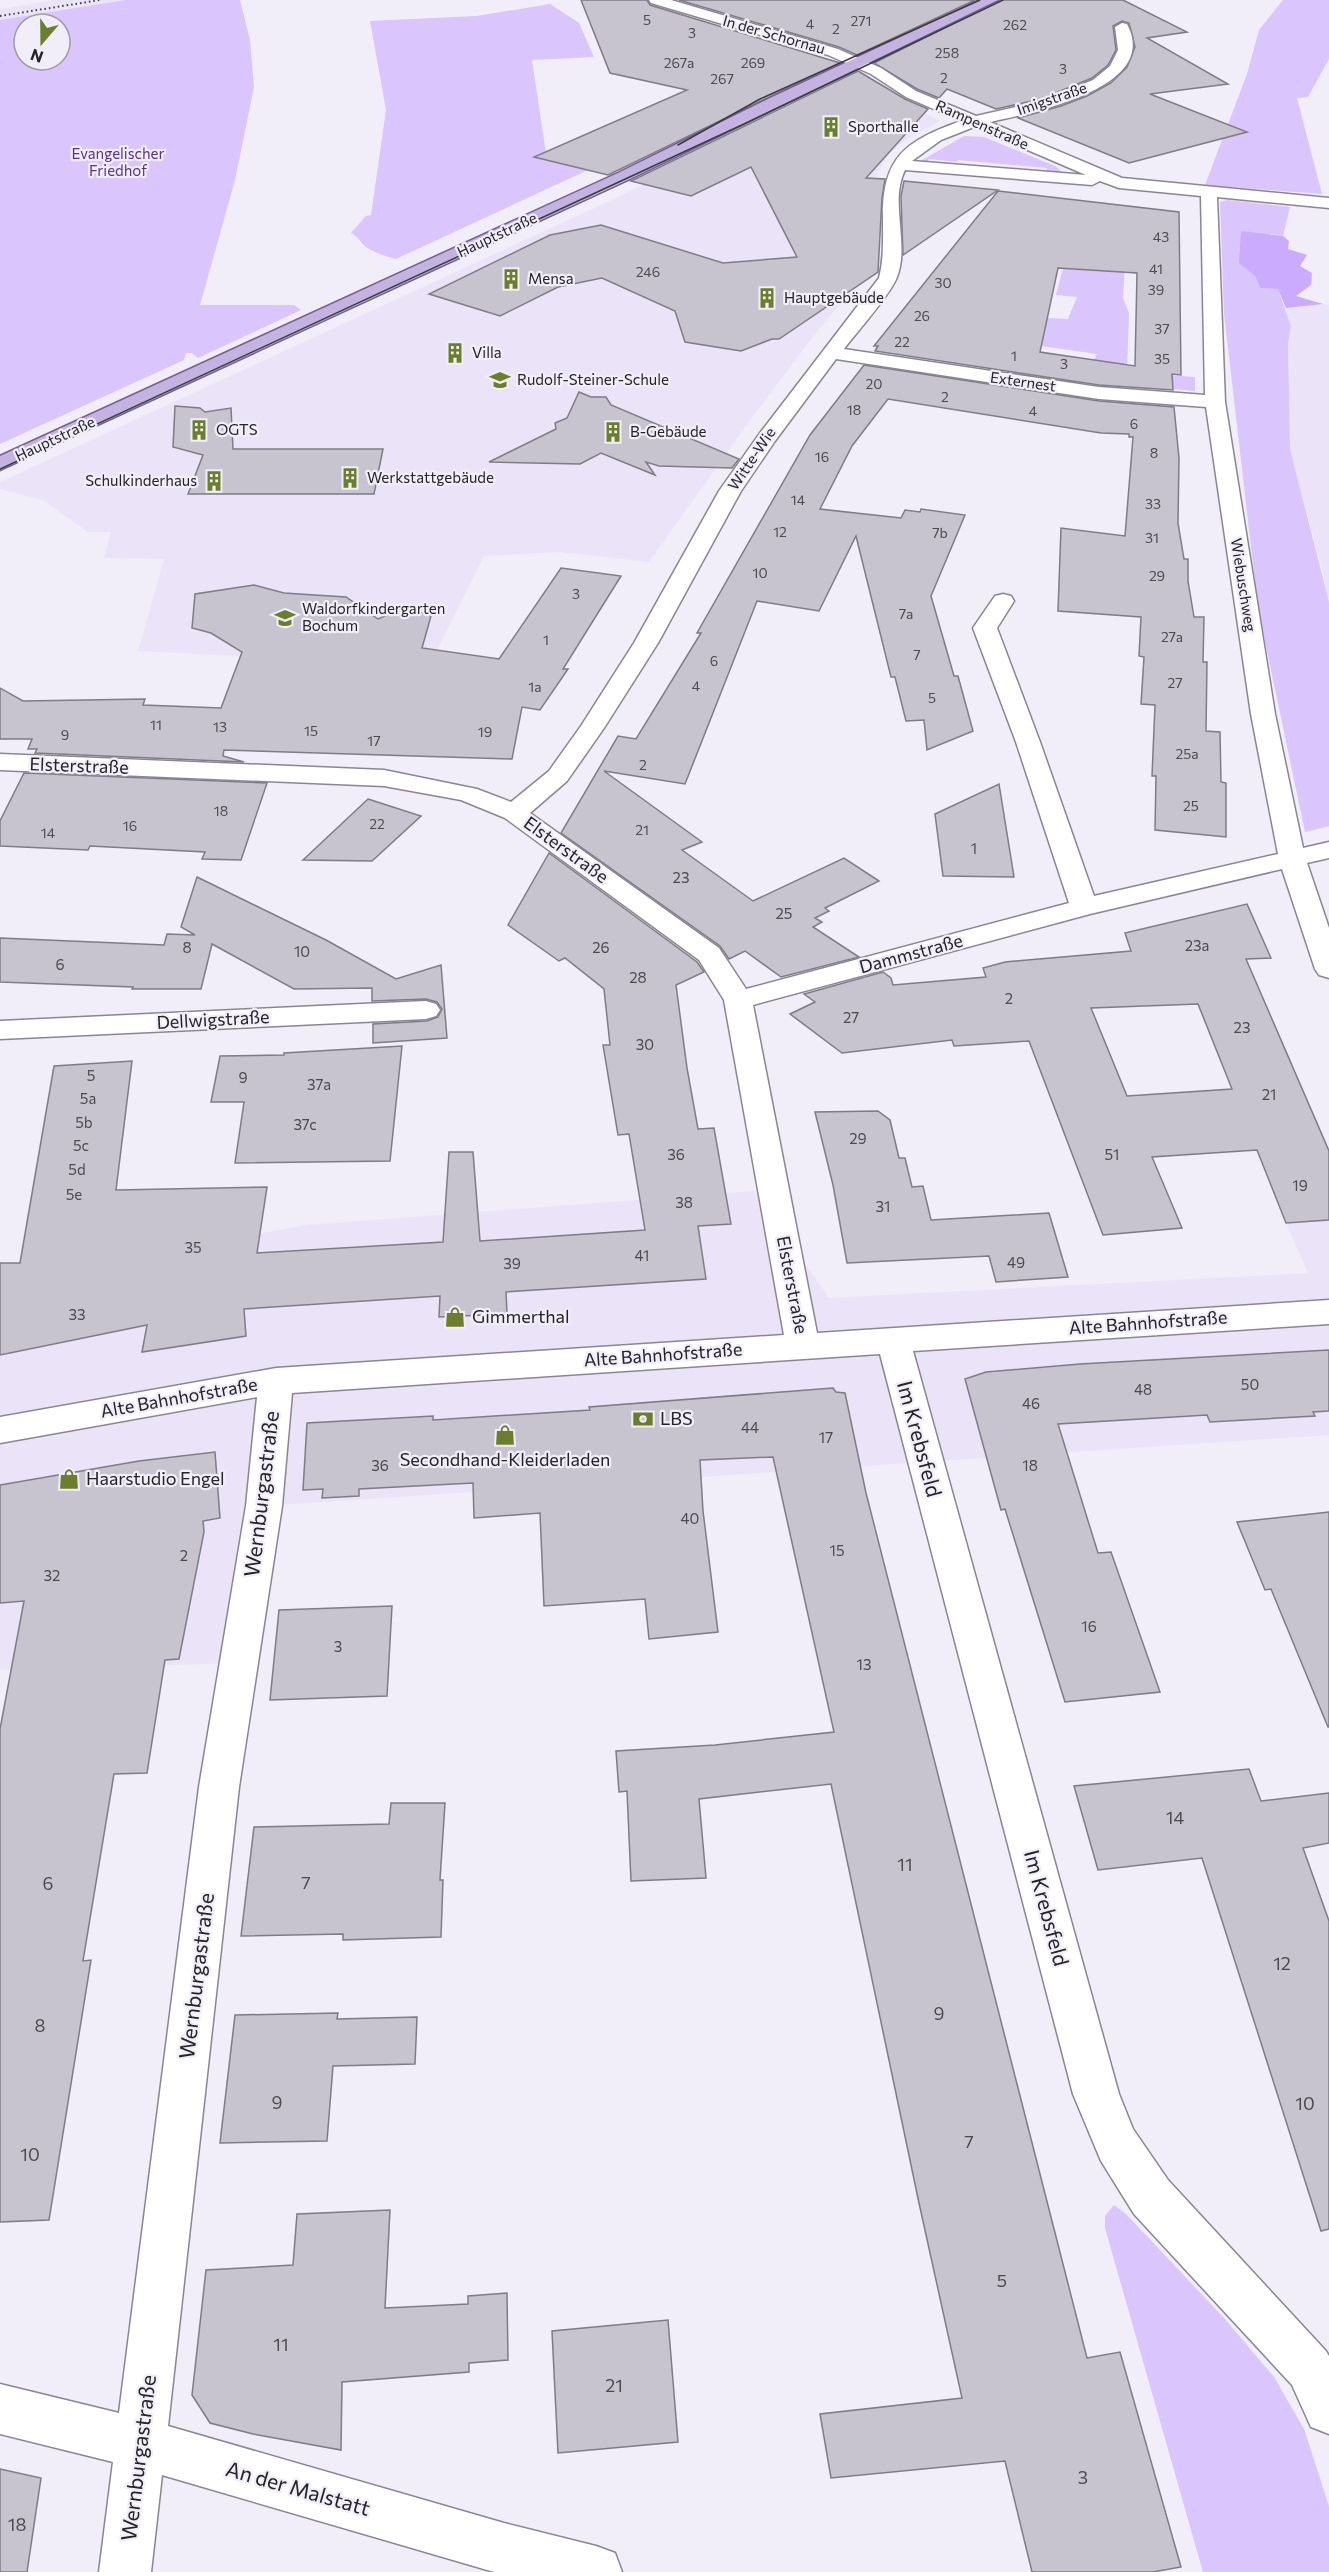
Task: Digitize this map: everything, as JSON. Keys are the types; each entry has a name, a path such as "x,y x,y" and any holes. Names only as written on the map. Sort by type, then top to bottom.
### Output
{"main road":[{"name":"Hauptstraße","path":"0,464 624,176 991,0"}],"street":[{"name":"In der Schornau","path":"656,0 833,52 857,63"},
{"name":"Imigstraße","path":"975,122 1041,106 1104,80 1117,68 1126,50 1127,40 1122,27"},
{"name":"Rampenstraße","path":"857,63 876,71 911,94 1111,181 1129,186 1329,203"},
{"path":"899,165 908,155 940,134 975,122"},
{"name":"Rampenstraße","path":"899,165 1065,180 1111,181"},
{"name":"Witte-Wie","path":"514,813 558,776 592,728 646,642 727,497 767,437 888,279 892,267 893,190 899,165"},
{"name":"Wiebuschweg","path":"1209,193 1215,402 1263,714 1292,858 1329,969"},
{"name":"Externest","path":"832,353 1099,393 1215,402"},
{"path":"1003,601 985,628 1028,742 1084,907"},
{"name":"Elsterstraße","path":"0,762 384,778 468,794 495,803 514,813 709,954 728,979 738,1000 804,1346"},
{"name":"Dammstraße","path":"738,1000 1084,907 1329,850"},
{"name":"Dellwigstraße","path":"0,1030 426,1010"},
{"name":"Alte Bahnhofstraße","path":"0,1430 276,1381 1329,1312"},
{"name":"Im Krebsfeld","path":"893,1340 1096,2094 1117,2145 1151,2197 1309,2368 1329,2409"},
{"name":"Wernburgastraße","path":"125,2572 218,1798 264,1506 276,1381"},
{"name":"An der Malstatt","path":"0,2409 141,2444 504,2549 596,2572"}],"shaded area":[{"path":"54,0 125,0 50,12 12,12 12,18 0,20 0,9"},
{"name":"Rudolf-Steiner-Schule","path":"848,87 901,101 940,121 903,142 889,154 874,181 870,267 812,338 748,423 649,562 560,552 484,556 429,666 138,651 164,559 104,558 111,532 88,532 43,500 0,489 0,482 601,205"},
{"path":"1241,231 1283,236 1289,241 1288,249 1307,255 1300,266 1312,273 1311,285 1296,296 1323,304 1286,308 1278,289 1260,288 1255,276 1239,263"},
{"path":"1329,305 1329,597 1327,597 1324,576 1290,449 1288,343 1291,326 1286,308"},
{"path":"754,1191 829,1298 1308,1273 1286,1223 1329,1220 1329,1435 264,1506 238,1663 0,1670 0,1280 307,1225"}],"green space":[{"name":"Evangelischer Friedhof","path":"125,0 240,0 250,40 254,87 235,180 200,305 294,305 301,310 198,358 192,353 186,353 184,360 0,444 0,20 12,18 12,72 72,72 72,12 50,12"},
{"path":"1283,0 1329,0 1329,59 1308,97 1297,98 1322,194 1205,185 1247,74 1259,30"},
{"path":"550,4 579,23 594,57 532,60 547,160 588,170 396,259 366,247 351,233 366,216 371,215 386,110 370,21 477,16"},
{"path":"964,136 984,137 1055,166 1061,171 1055,174 1045,174 1047,168 958,160 957,162 929,159 927,163 919,162"},
{"path":"1228,200 1290,207 1283,236 1271,234 1255,276 1260,288 1278,289 1291,326 1288,343 1290,449 1329,602 1329,826 1305,832 1258,608 1224,313 1220,202"},
{"path":"1125,263 1123,298 1129,313 1127,372 1195,377 1195,391 1081,381 1097,354 998,340 1045,326 1048,318 1068,319 1077,297 1056,295 1063,268 1108,271"},
{"path":"1114,2205 1126,2214 1224,2318 1274,2377 1304,2429 1329,2506 1329,2572 1203,2572 1105,2228 1105,2216"}],"building":[{"path":"581,0 647,0 650,5 840,63 608,175 534,157 687,90 610,73"},
{"path":"679,0 975,0 857,55 839,47"},
{"path":"1000,0 1123,0 1187,32 1147,38 1228,84 1150,94 1247,132 1129,163 1018,118 1061,106 1111,83 1127,67 1135,47 1129,23 1122,21 1113,26 1116,50 1108,65 1092,78 1041,99 996,109 947,89 939,98 917,89 874,63"},
{"path":"858,71 905,99 928,109 866,178 885,179 878,272 779,339 772,339 741,351 685,342 675,311 602,278 558,287 500,316 429,294 550,235 601,225 723,263 797,257 751,167 691,196 631,181"},
{"path":"904,181 998,190 903,255 901,196"},
{"path":"998,191 1179,212 1181,375 1172,374 1173,390 1099,385 875,351 878,346 874,346","holes":["1058,268 1137,273 1135,366 1040,352"]},
{"path":"864,365 1099,401 1174,407 1179,458 1178,523 1184,559 1188,559 1188,581 1194,617 1204,617 1203,662 1207,662 1206,731 1220,732 1221,782 1226,783 1226,837 1155,830 1156,776 1152,776 1155,705 1141,704 1144,657 1139,656 1141,617 1058,611 1061,528 1125,536 1133,437 1129,437 1129,434 1101,433 888,399 852,446 820,509 901,518 905,510 920,512 921,509 965,515 931,596 954,676 958,676 973,731 927,750 924,720 906,721 895,677 891,677 856,536 819,611 757,601 685,784 604,771 702,842 682,850 753,901 844,858 879,881 825,908 829,911 815,918 822,922 813,927 859,957 781,977 745,951 729,959 720,946 561,833 618,736 636,739 701,633 697,633 810,435"},
{"name":"B-Gebäude","path":"579,392 591,397 606,397 611,405 739,459 732,468 659,466 646,462 655,475 601,453 580,464 489,462 556,429 555,423 567,418"},
{"path":"175,406 200,408 205,412 231,408 233,449 383,449 374,494 188,494 203,455 173,447"},
{"path":"561,568 621,576 563,669 568,669 540,710 522,707 512,759 224,750 223,756 244,762 35,753 37,749 28,749 32,739 0,739 0,688 23,701 145,699 143,705 221,708 242,652 211,633 192,628 195,594 254,585 284,593 346,597 378,619 406,607 431,616 422,648 499,659"},
{"path":"24,773 267,783 241,860 202,859 205,852 90,846 88,850 0,846 0,821"},
{"path":"999,784 1014,877 943,876 935,814"},
{"path":"368,799 421,816 372,861 303,860"},
{"path":"549,853 697,962 704,972 676,985 698,1129 714,1128 731,1224 698,1226 706,1279 506,1292 507,1314 439,1317 440,1296 244,1309 246,1336 142,1352 147,1325 0,1355 0,1263 20,1263 54,1066 132,1061 116,1190 267,1187 257,1253 443,1242 449,1152 473,1152 480,1241 645,1230 629,1134 618,1135 603,1045 610,1045 604,989 565,958 559,961 508,925"},
{"path":"197,877 326,940 396,979 441,965 447,1038 373,1043 373,1024 427,1021 438,1017 442,1009 437,1002 426,999 372,1001 372,988 294,989 212,944 201,989 132,989 133,987 0,982 0,938 164,945 167,934 195,935 181,927"},
{"path":"1247,904 1271,958 1246,959 1329,1151 1329,1220 1286,1223 1257,1150 1152,1157 1182,1228 1103,1235 1029,1041 954,1046 952,1040 842,1053 790,1014 815,1002 804,994 883,972 891,978 893,985 986,977 983,968 1005,962 1131,951 1125,933","holes":["1198,1004 1232,1089 1127,1096 1091,1008"]},
{"path":"402,1046 390,1161 235,1163 244,1102 211,1102 220,1056 284,1055 284,1053"},
{"path":"878,1111 890,1120 899,1158 905,1158 912,1187 923,1186 931,1220 1049,1213 1068,1277 996,1282 989,1256 847,1263 833,1185 815,1112"},
{"path":"1329,1350 1329,1411 1313,1412 1315,1416 1210,1422 1207,1415 1058,1424 1098,1553 1111,1552 1160,1692 1065,1702 1005,1509 1001,1510 965,1379 986,1372 1080,1364"},
{"path":"833,1388 836,1392 845,1393 866,1493 1087,2358 1120,2352 1181,2567 1153,2572 1032,2572 1005,2461 831,2478 820,2414 962,2398 831,1784 699,1799 706,1878 631,1881 627,1791 619,1792 616,1751 715,1745 834,1732 773,1457 700,1460 703,1511 718,1632 649,1639 645,1599 544,1606 540,1513 474,1518 473,1483 359,1489 359,1496 322,1498 323,1489 303,1490 307,1423 433,1416 433,1420 590,1410 589,1407"},
{"path":"215,1452 220,1518 203,1521 204,1532 179,1659 165,1660 147,1773 114,1774 83,1961 91,1960 49,2220 0,2222 0,1729 24,1601 0,1603 0,1485 139,1461"},
{"path":"1329,1512 1328,1727 1271,1589 1265,1590 1237,1522"},
{"path":"392,1606 387,1696 270,1700 279,1610"},
{"path":"1249,1769 1261,1801 1329,1793 1329,1843 1303,1848 1329,1921 1329,2229 1321,2231 1202,1858 1098,1870 1074,1786"},
{"path":"391,1803 445,1803 440,1880 443,1880 441,1937 343,1940 343,1934 241,1936 254,1827 389,1824"},
{"path":"338,2013 337,2019 417,2017 415,2064 333,2066 327,2141 220,2143 235,2015"},
{"path":"390,2210 385,2308 468,2304 468,2296 507,2293 508,2360 469,2363 469,2372 342,2382 341,2450 253,2434 210,2423 192,2395 206,2270 293,2265 297,2214"},
{"path":"668,2320 678,2442 558,2453 552,2331"},
{"path":"0,2469 41,2478 27,2572 0,2572"}],"tram line":[{"path":"678,145 760,99 980,0"},
{"path":"0,469 744,124 1003,0"}],"railway":[{"path":"0,16 100,0"}],"place":[{"name":"Sporthalle","path":"831,127"},
{"name":"Mensa","path":"511,279"},
{"name":"Hauptgebäude","path":"767,298"},
{"name":"Villa","path":"455,353"},
{"name":"Rudolf-Steiner-Schule","path":"500,380"},
{"name":"OGTS","path":"199,430"},
{"name":"B-Gebäude","path":"613,432"},
{"name":"Werkstattgebäude","path":"350,478"},
{"name":"Schulkinderhaus","path":"214,481"},
{"name":"Waldorfkindergarten Bochum","path":"285,618"},
{"name":"Gimmerthal","path":"455,1317"},
{"name":"LBS","path":"643,1419"},
{"name":"Secondhand-Kleiderladen","path":"505,1435"},
{"name":"Haarstudio Engel","path":"69,1479"}]}
